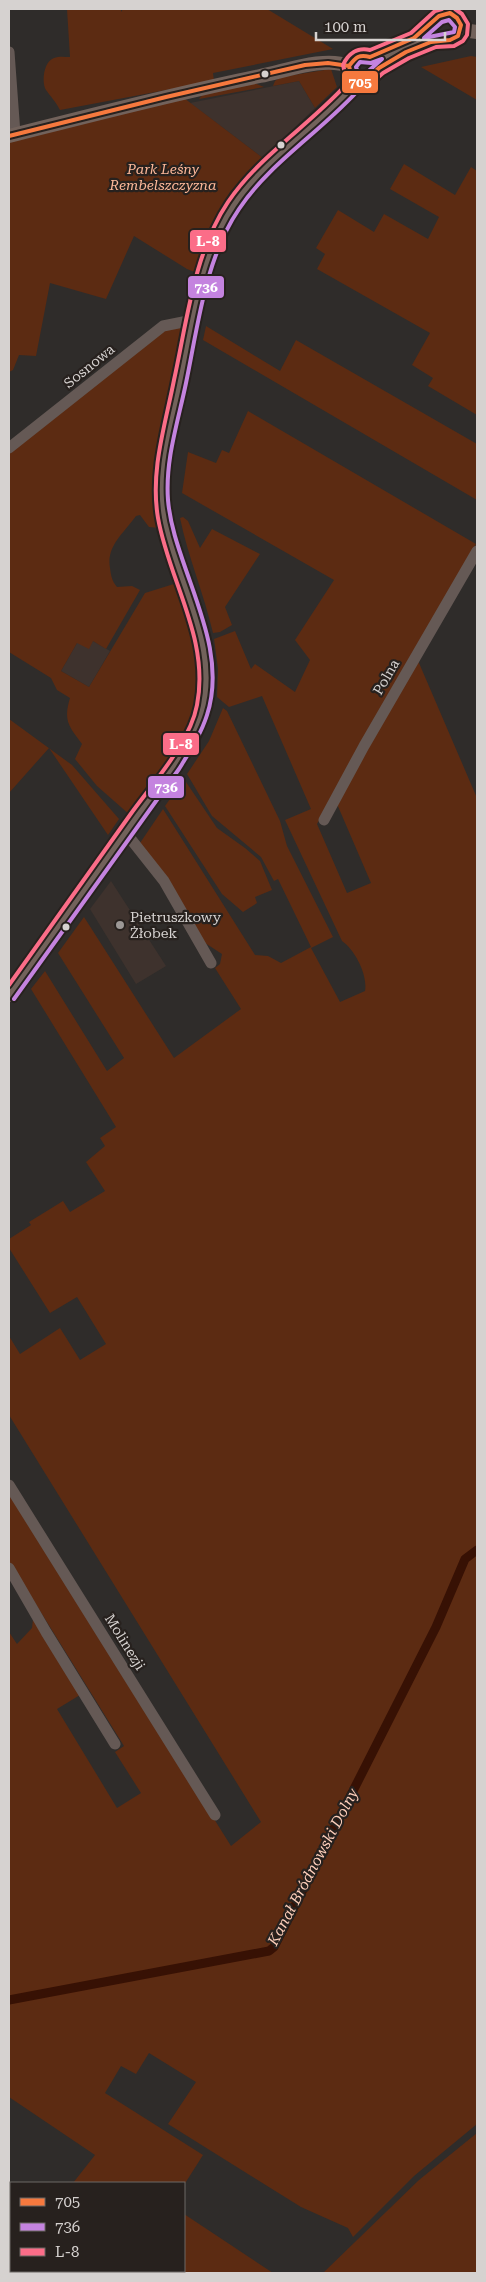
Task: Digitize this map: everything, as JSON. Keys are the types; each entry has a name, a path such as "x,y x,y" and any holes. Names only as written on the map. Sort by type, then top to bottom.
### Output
{"main road":[{"path":"9,995 182,751 194,730 204,699 206,680 204,652 198,624 167,533 162,502 162,468 193,320 211,252 221,226 235,203 253,180 334,110 358,81 371,79 376,71 405,53 442,39 451,40 456,38 462,30 460,20 450,11 443,14 414,38 370,57"},
{"path":"435,22 436,33 442,39"},
{"path":"462,30 477,32"},
{"path":"358,81 350,73 349,66 356,56 370,57 375,63 376,71"},
{"path":"12,135 191,90 313,65 334,62 349,66"}],"street":[{"path":"9,52 12,135"},
{"name":"Sosnowa","path":"9,448 163,326 193,320"},
{"name":"Polna","path":"324,820 368,738 477,551"},
{"path":"126,832 164,881 211,963"},
{"name":"Molinezji","path":"9,1485 215,1815"},
{"path":"9,1568 115,1744"}],"shaded area":[{"path":"299,81 315,108 263,158 190,103"},
{"path":"93,641 110,651 89,687 61,671 77,643"},
{"name":"Pietruszkowy Żłobek","path":"111,881 166,966 136,984 90,909"}],"green space":[{"path":"67,9 121,9 121,12 123,9 267,9 333,49 213,73 214,81 60,110 44,86 44,77 46,67 51,60 58,57 70,57"},
{"path":"471,56 477,57 477,100 421,67"},
{"path":"331,69 337,87 315,108 299,81 273,86 275,81 281,77"},
{"path":"254,83 264,87 199,99 202,95"},
{"name":"Park Leśny Rembelszczyzna","path":"184,98 263,158 230,192 214,221 197,273 187,269 134,236 106,299 50,283 36,356 19,355 13,370 9,372 9,141"},
{"path":"404,164 455,195 471,167 477,171 477,415 428,386 433,378 412,365 430,333 317,269 325,254 316,248 338,210 374,232 384,214 428,239 439,217 390,189"},
{"path":"186,326 155,472 159,528 149,527 140,515 136,516 113,546 109,560 111,574 117,587 132,586 140,590 106,649 93,641 89,649 77,643 61,671 89,687 145,593 177,583 197,653 199,681 197,695 187,727 179,742 130,815 97,786 75,759 82,744 68,723 67,712 70,698 57,690 51,678 9,652 9,454 166,329"},
{"path":"206,326 280,371 296,340 477,444 477,500 203,340"},
{"path":"248,411 476,544 317,824 347,893 371,883 337,804 416,656 477,798 477,2124 414,2176 353,2237 348,2228 301,2207 168,2124 196,2082 149,2053 136,2074 121,2066 105,2093 203,2155 185,2183 74,2182 95,2155 9,2097 9,1632 17,1644 32,1628 33,1619 80,1695 57,1709 117,1808 141,1793 115,1752 124,1746 9,1561 9,1492 231,1846 261,1822 9,1415 9,1336 20,1354 60,1328 80,1360 106,1344 77,1297 50,1313 9,1248 9,1239 31,1225 29,1222 63,1201 70,1212 105,1191 86,1162 105,1146 100,1138 116,1127 31,989 45,971 107,1071 124,1058 58,953 84,917 174,1058 241,1009 215,968 220,964 222,954 202,941 140,843 163,809 255,955 268,956 281,963 311,947 278,879 274,881 261,857 212,816 187,774 209,741 223,708 227,711 280,821 287,846 333,937 311,948 340,1002 365,991 364,978 359,963 352,950 342,941 285,820 311,809 262,696 229,707 217,697 218,669 214,639 235,631 251,669 255,664 295,692 310,660 295,640 334,580 182,493 188,452 216,463 222,450 229,453"},
{"path":"183,517 188,521 200,548 212,529 260,554 225,607 232,625 220,632 213,633 183,533 180,518"},
{"path":"9,719 49,748 9,793"},
{"path":"49,748 72,765 119,819 108,835"},
{"path":"184,779 217,828 260,861 272,890 255,897 257,903 243,912 222,894 165,806"},
{"path":"477,2133 477,2273 323,2273 419,2180"},
{"path":"185,2215 273,2273 51,2272 185,2272"}],"waterway":[{"name":"Kanał Bródnowski Dolny","path":"9,2000 269,1951 274,1947 436,1627 465,1559 477,1550"}],"transit line":[{"name":"L-8","path":"442,9 435,11 411,33 370,50 365,49 350,55 343,65 347,81 359,88 366,88 383,73 409,58 436,47 454,46 463,41 467,35 468,24 462,14 455,9"},
{"name":"705","path":"450,13 457,18 461,25 458,36 450,40 431,42 406,52 379,68 364,82 353,78 349,66 356,58 360,56 370,57 414,38 439,16 450,13"},
{"name":"736","path":"449,20 455,27 454,32 424,38 442,22 449,20"},
{"name":"736","path":"382,59 364,75 358,73 356,67 360,62 371,63 382,59"},
{"name":"705","path":"9,136 305,65 328,63 349,66"},
{"name":"L-8","path":"9,985 169,763 187,734 193,719 200,681 198,657 187,610 163,541 156,500 157,466 163,431 193,288 199,265 216,222 241,184 272,153 322,109 353,77"},
{"name":"736","path":"14,999 179,769 205,722 211,697 212,660 204,623 172,527 168,500 170,456 204,293 218,249 227,228 239,209 266,176 363,85"}],"place":[{"name":"Pietruszkowy Żłobek","path":"120,925"}]}
